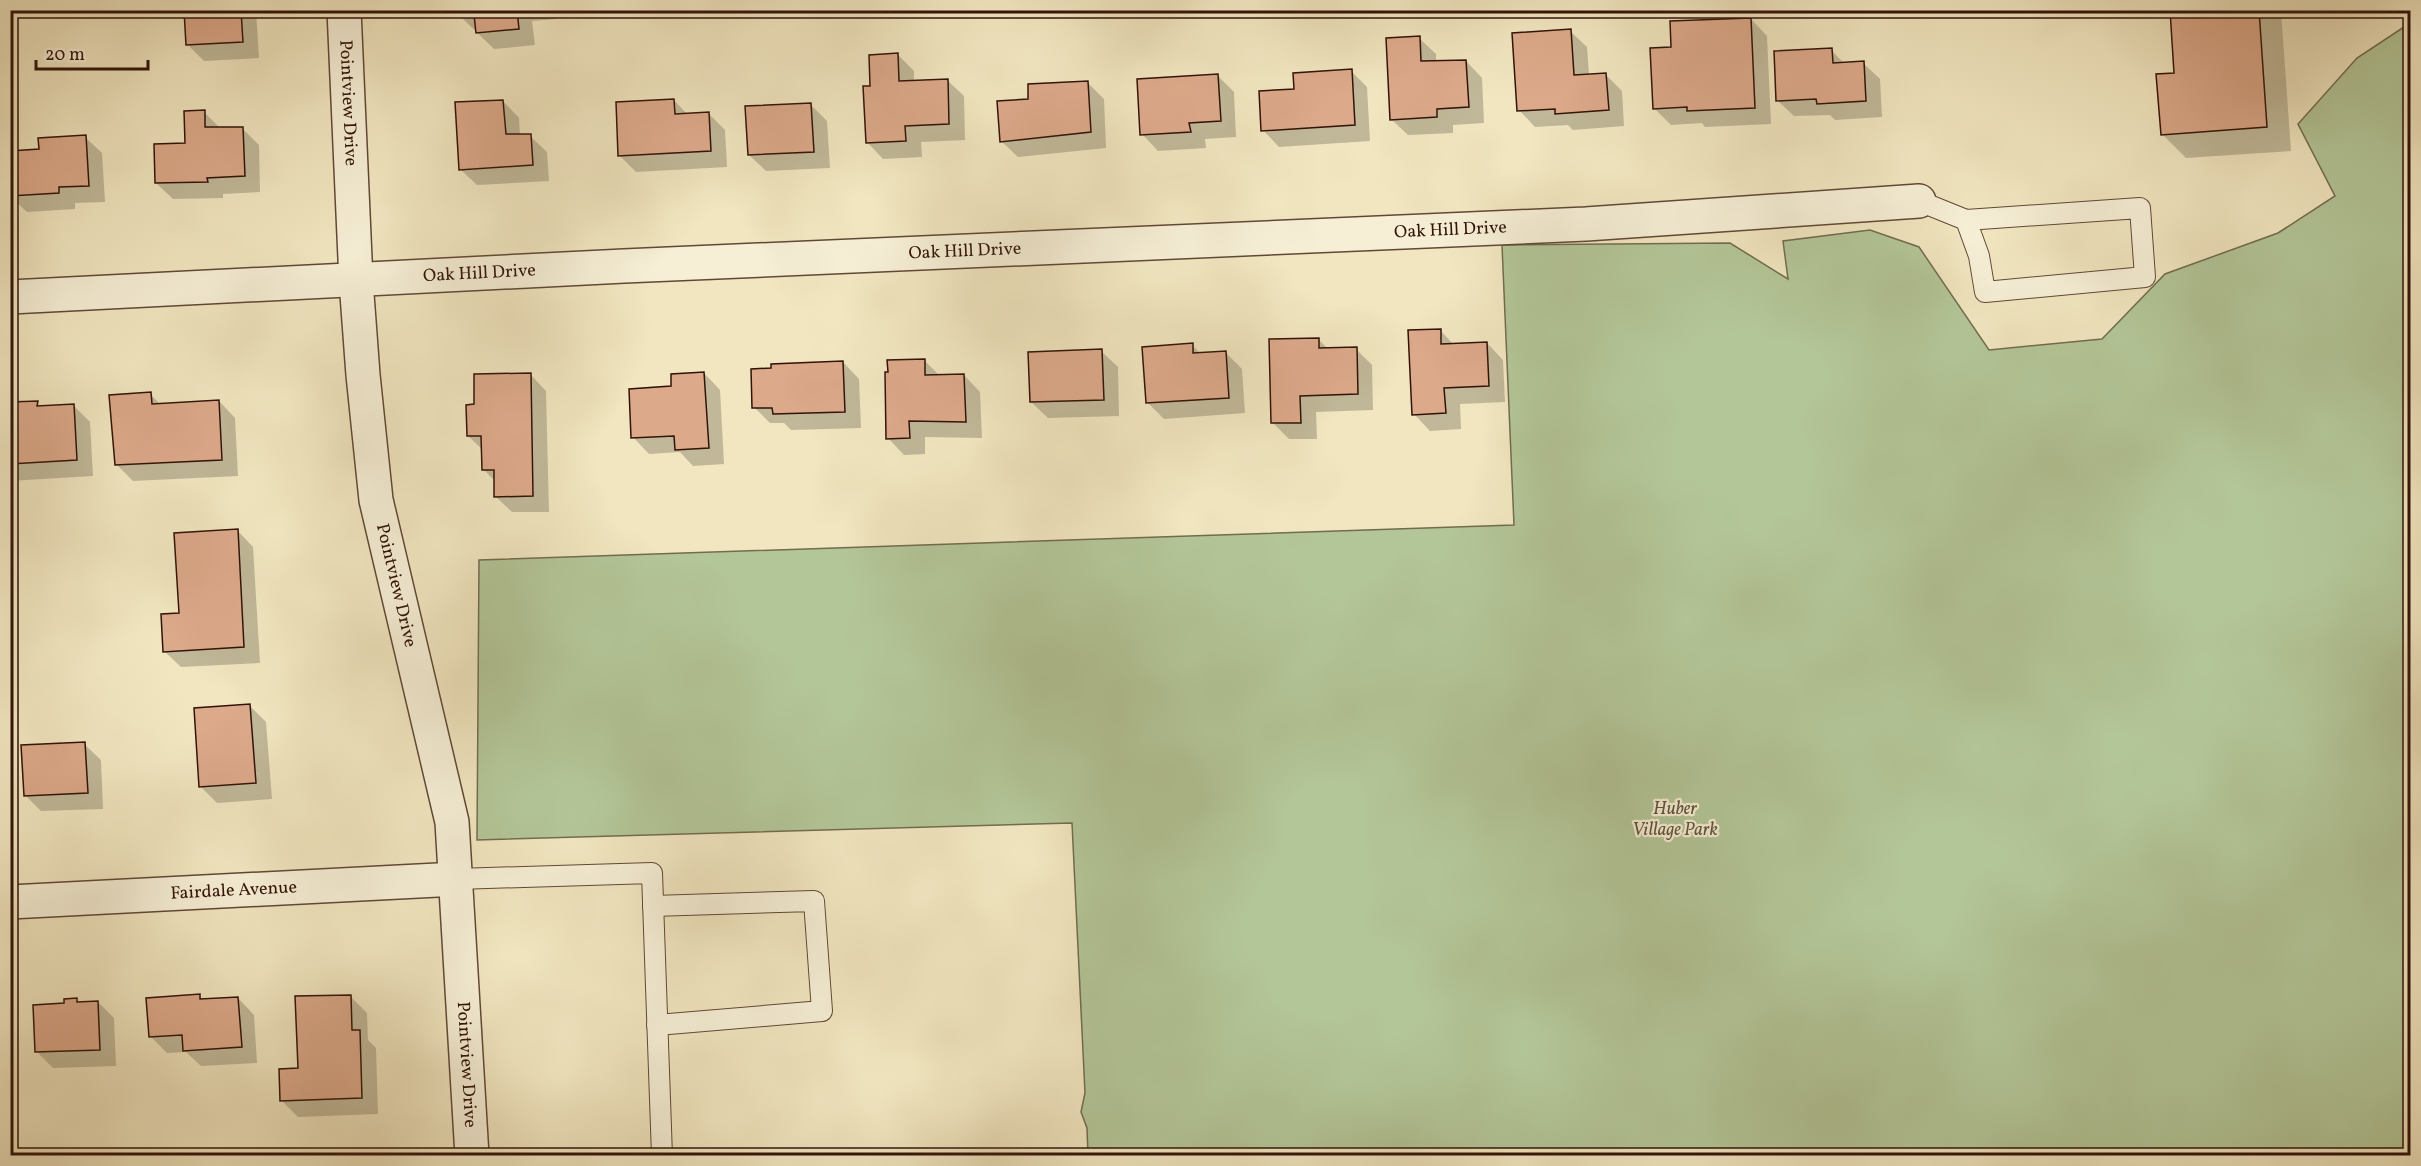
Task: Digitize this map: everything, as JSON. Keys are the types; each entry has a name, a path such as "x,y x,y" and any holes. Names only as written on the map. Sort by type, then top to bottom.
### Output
{"street":[{"name":"Pointview Drive","path":"344,10 356,280 376,500 452,822 472,1155"},
{"name":"Oak Hill Drive","path":"10,297 1586,224 1919,201"},
{"name":"Fairdale Avenue","path":"10,902 457,879"}],"lane":[{"path":"1919,201 1966,220 2140,208 2145,277 1985,291 1979,256 1966,220"},
{"path":"457,879 652,873 662,1155"},
{"path":"653,906 814,901 822,1011 657,1025"}],"green space":[{"name":"Huber Village Park","path":"2410,23 2410,1155 1088,1155 1087,1128 1081,1112 1085,1093 1072,823 477,840 479,560 1514,525 1502,245 1730,243 1788,279 1783,241 1870,230 1919,247 1989,350 2102,339 2165,274 2278,233 2335,196 2298,124 2357,58"}],"building":[{"path":"184,10 241,10 243,42 186,45"},
{"path":"458,10 517,10 519,29 476,33 474,15 459,17"},
{"path":"2170,10 2259,10 2267,127 2161,135 2156,74 2174,73"},
{"path":"1751,18 1755,108 1687,111 1687,107 1653,109 1650,48 1671,47 1670,21"},
{"path":"1571,29 1574,75 1606,73 1609,110 1555,114 1555,109 1517,111 1512,33"},
{"path":"1420,36 1421,61 1466,60 1469,107 1437,109 1437,117 1390,120 1386,38"},
{"path":"1832,48 1833,63 1864,61 1866,101 1817,104 1816,99 1776,101 1774,51"},
{"path":"898,53 899,81 948,79 949,124 905,126 906,141 866,143 863,86 870,86 869,55"},
{"path":"1352,69 1355,125 1261,131 1259,91 1294,89 1293,73"},
{"path":"1218,74 1221,121 1189,123 1191,132 1140,135 1137,79"},
{"path":"1088,81 1091,132 1000,142 997,101 1028,99 1028,84"},
{"path":"674,99 675,114 709,112 711,151 618,156 616,102"},
{"path":"503,100 506,134 531,134 533,165 459,170 455,102"},
{"path":"811,103 814,152 748,155 745,106"},
{"path":"205,110 205,127 243,127 245,176 207,178 208,182 155,183 154,144 185,143 184,111"},
{"path":"86,135 89,186 59,187 59,193 10,196 10,151 39,149 38,138"},
{"path":"1441,329 1441,344 1487,342 1489,386 1444,388 1446,413 1412,415 1408,330"},
{"path":"1319,338 1319,348 1357,347 1358,394 1300,396 1301,423 1271,423 1269,339"},
{"path":"1193,343 1193,353 1226,351 1229,398 1146,403 1142,347"},
{"path":"1102,349 1104,400 1030,402 1028,352"},
{"path":"925,359 925,375 964,374 966,422 909,421 910,438 886,439 885,372 888,372 887,360"},
{"path":"843,361 845,412 773,414 772,408 752,408 751,369 771,368 771,364"},
{"path":"704,372 709,448 675,450 674,436 631,438 629,389 671,386 671,374"},
{"path":"531,373 533,496 494,497 494,470 482,470 481,436 467,436 466,405 474,404 474,374"},
{"path":"151,392 152,404 219,400 222,460 115,465 109,395"},
{"path":"38,401 37,406 74,404 77,460 10,464 10,402"},
{"path":"238,529 244,647 163,652 161,614 179,613 174,533"},
{"path":"250,704 256,783 199,787 194,708"},
{"path":"85,742 88,793 24,796 21,745"},
{"path":"200,994 200,999 238,997 242,1047 183,1051 182,1035 149,1037 146,998"},
{"path":"351,995 352,1030 360,1030 362,1098 280,1101 279,1069 298,1068 295,996"},
{"path":"77,998 77,1002 98,1001 100,1050 35,1052 33,1005 64,1003 64,999"}]}
